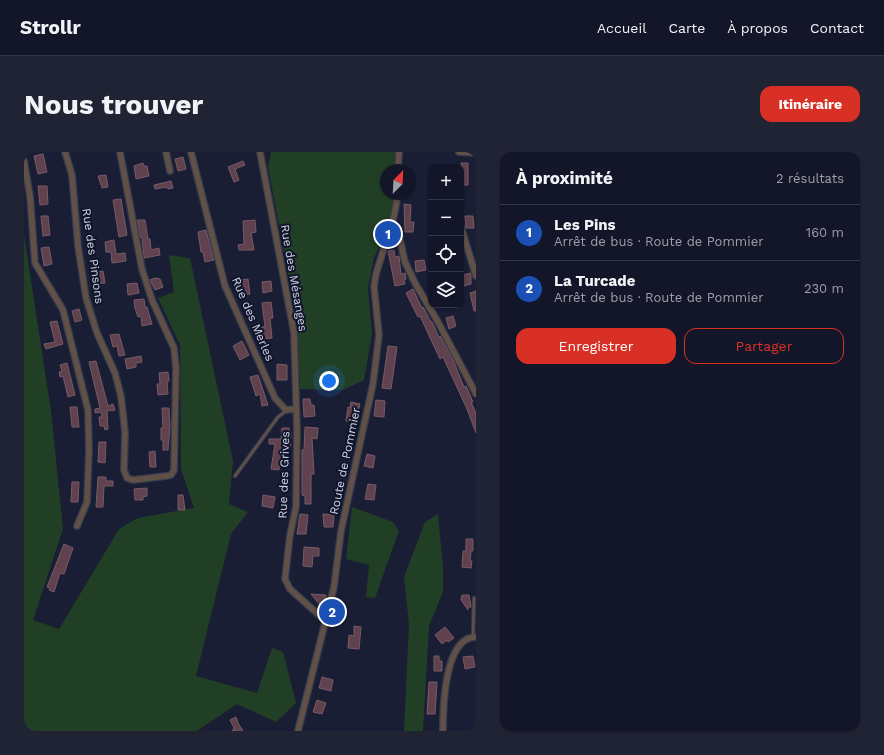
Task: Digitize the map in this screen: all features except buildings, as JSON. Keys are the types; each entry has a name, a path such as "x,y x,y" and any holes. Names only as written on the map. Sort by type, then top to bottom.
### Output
{"street":[{"name":"Rue des Pinsons","path":"66,152 72,180 78,246 86,298 97,333 115,373 121,396 125,432 124,470 127,478 133,480 171,475 174,470 176,368 174,348 171,338 152,300 142,269 120,152"},
{"path":"166,152 170,171"},
{"name":"Rue des Merles","path":"191,152 225,286 275,398 286,410"},
{"name":"Rue des Mésanges","path":"260,152 294,333 295,409"},
{"path":"398,164 399,152"},
{"path":"459,152 476,153"},
{"path":"24,161 30,196 35,263 63,310 88,410 90,433 87,502 76,526"},
{"name":"Route de Pommier","path":"298,731 334,587 341,531 373,384 379,335 374,286 376,274 392,225 397,200"},
{"path":"392,225 398,231 405,262 415,283 438,322 476,394"},
{"path":"464,236 476,276"},
{"path":"286,410 295,409"},
{"name":"Rue des Grives","path":"295,409 297,430 296,507 290,535 286,579 290,589 320,616 326,619"},
{"path":"443,731 445,686 454,655 466,640 475,637"}],"lane":[{"path":"235,476 278,417 286,410"},
{"path":"474,598 475,637"}],"green space":[{"path":"271,152 398,152 397,164 380,164 380,200 395,200 391,219 374,258 368,288 372,334 364,380 343,390 300,389 297,321 268,167"},
{"path":"24,235 51,411 63,529 33,620 59,629 119,529 138,518 194,508 181,469 180,345 158,298 174,292 169,255 190,258 233,461 229,504 248,512 231,534 196,676 257,693 272,648 283,652 296,703 276,722 237,704 197,731 24,731"},
{"path":"352,507 393,522 399,531 375,598 366,597 369,565 346,559"},
{"path":"438,514 443,567 443,592 429,626 423,731 404,731 409,625 404,577 425,522"}],"place":[{"name":"Les Pins","path":"388,234"},
{"name":"La Turcade","path":"332,612"}]}
